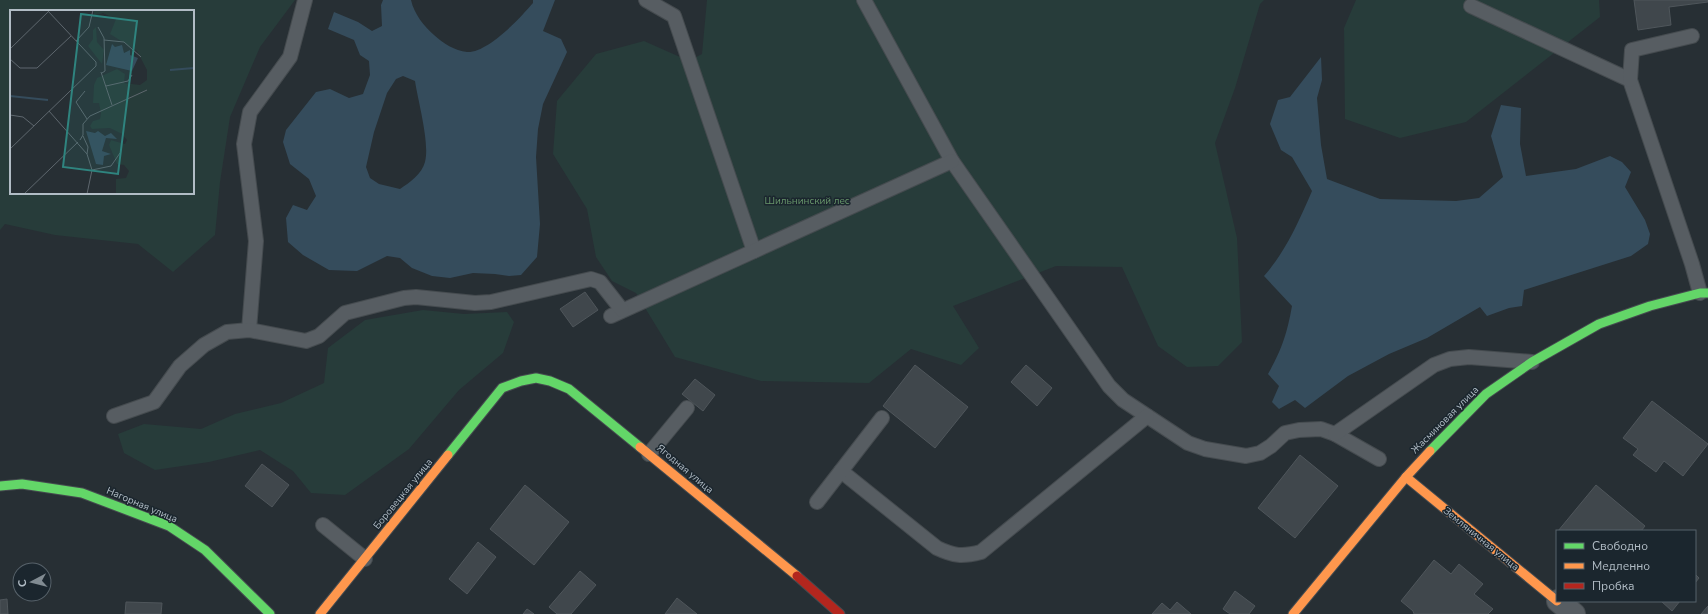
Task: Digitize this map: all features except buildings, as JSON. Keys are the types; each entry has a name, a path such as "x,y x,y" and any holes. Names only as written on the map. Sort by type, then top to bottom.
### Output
{"street":[{"name":"Жасминовая улица","path":"1293,614 1406,477 1451,428 1486,394 1532,362 1599,324 1650,306 1704,293"},
{"name":"Ягодная улица","path":"502,388 524,379 548,379 569,389 772,555 840,614"},
{"name":"Боровецкая улица","path":"320,614 502,388"},
{"name":"Земляничная улица","path":"1406,477 1556,600"},
{"name":"Нагорная улица","path":"0,486 22,484 82,493 169,526 205,550 270,614"},
{"name":"Земляничная улица","path":"1558,602 1574,614"}],"lane":[{"path":"249,330 256,241 244,144 250,112 290,57 305,0"},
{"path":"646,0 674,16 754,251"},
{"path":"864,0 952,161 1108,386 1123,400 1188,443 1205,449 1246,456 1260,453 1271,446 1285,433 1299,430 1321,429 1335,434 1379,459"},
{"path":"1471,6 1630,80"},
{"path":"1692,36 1632,50 1630,80 1692,264 1704,293"},
{"path":"114,416 154,402 180,366 204,345 227,332 249,330 306,341 319,336 345,313 404,298 416,297 475,303 491,302 592,279 600,282 617,313 952,161"},
{"path":"1335,434 1434,365 1450,359 1469,357 1532,362"},
{"path":"650,454 687,408"},
{"path":"841,471 937,548 951,555 967,556 981,552 1147,416"},
{"path":"817,502 882,418"},
{"path":"323,525 365,559"}],"green space":[{"path":"0,0 295,0 260,47 230,117 220,182 215,235 173,272 138,244 55,235 5,224 0,230"},
{"name":"Шильнинский лес","path":"707,0 1264,0 1260,4 1235,88 1215,143 1237,238 1242,342 1218,366 1187,367 1158,346 1122,267 1056,266 953,306 979,348 961,365 911,349 869,383 761,381 675,357 636,293 612,281 596,257 587,209 553,154 557,101 596,54 644,41 689,61 702,54"},
{"path":"1356,0 1599,0 1600,17 1466,122 1400,138 1345,119 1344,28"},
{"path":"423,310 464,314 507,312 514,322 503,353 459,390 409,449 345,495 311,493 293,471 260,450 209,462 155,470 124,453 118,434 144,424 201,429 235,414 281,403 324,383 328,348 365,320"}],"water":[{"path":"383,0 411,0 414,10 434,35 449,46 467,52 475,51 484,47 503,34 533,3 533,0 555,0 543,31 561,39 567,52 543,104 538,129 536,157 540,224 537,257 521,275 509,276 473,273 450,278 432,276 412,268 400,258 387,256 357,271 329,270 303,255 288,242 286,218 293,205 307,210 316,196 309,179 290,164 283,142 286,130 316,92 330,89 349,98 363,94 370,75 369,61 360,55 354,40 328,29 334,12 358,22 372,31 382,26 381,5","holes":["403,76 415,81 425,133 425,162 418,174 400,189 379,184 370,178 366,167 374,132 387,93 396,79"]},
{"path":"1321,57 1322,80 1317,98 1321,145 1327,179 1380,199 1456,201 1479,198 1503,177 1491,136 1501,105 1521,108 1520,144 1526,176 1576,169 1610,156 1622,162 1631,172 1625,187 1645,220 1650,234 1648,244 1631,256 1524,290 1522,306 1509,308 1487,316 1480,307 1427,338 1389,354 1348,376 1305,408 1295,400 1279,409 1272,402 1279,386 1268,374 1283,341 1292,306 1264,276 1285,246 1312,191 1292,157 1281,150 1270,124 1278,100 1290,97"}],"traffic: fast":[{"path":"1430,451 1486,394 1532,362 1599,324 1650,306 1700,293 1708,293"},
{"path":"448,455 502,388 521,381 536,378 550,381 569,389 640,447"},
{"path":"0,486 22,484 82,493 169,526 205,550 270,614"}],"traffic: slow":[{"path":"640,447 797,576"},
{"path":"1293,614 1406,477 1430,451"},
{"path":"320,614 448,455"},
{"path":"1406,477 1556,600"}],"traffic: jam":[{"path":"797,576 840,614"}]}
